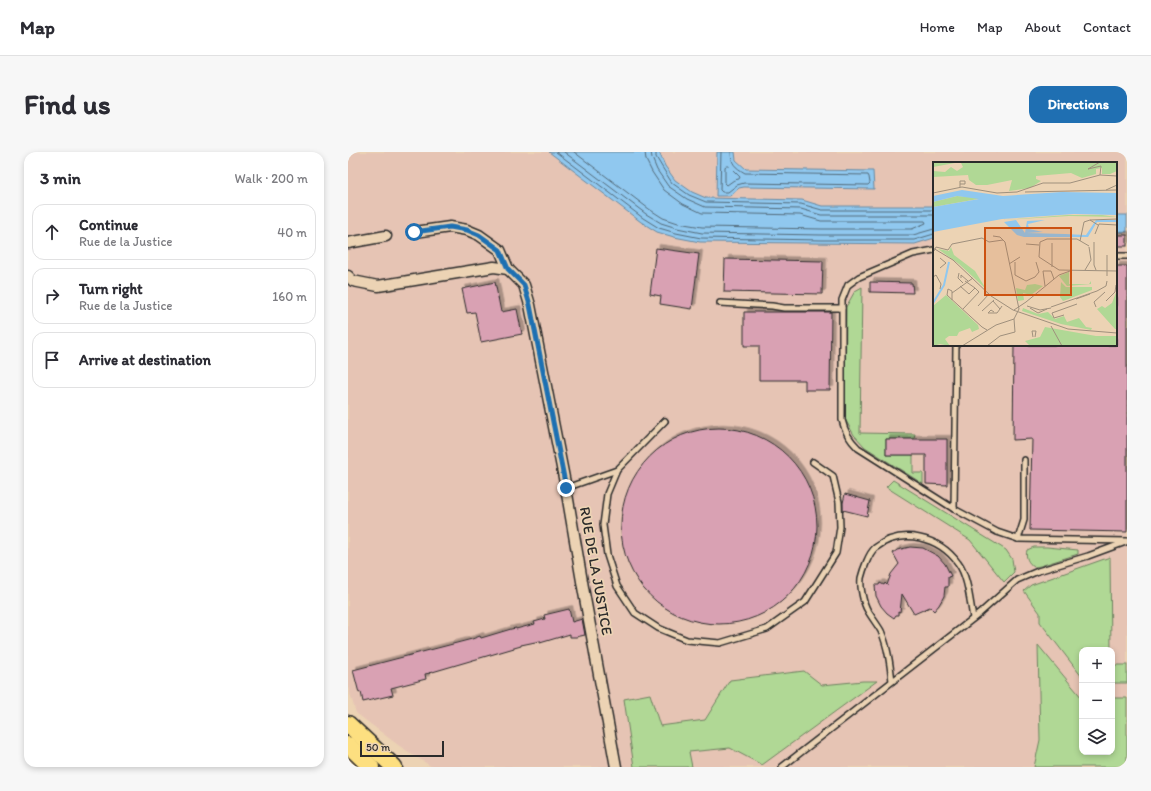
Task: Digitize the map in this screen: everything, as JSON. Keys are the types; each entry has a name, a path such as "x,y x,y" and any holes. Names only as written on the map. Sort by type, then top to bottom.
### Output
{"main road":[{"path":"348,724 380,764"},
{"path":"348,745 380,764"}],"street":[{"name":"RUE DE LA JUSTICE","path":"414,232 450,227 467,230 479,235 500,250 508,269 524,285 528,298 566,488 616,767"},
{"path":"348,243 386,236"},
{"path":"348,276 353,281 378,286 494,267 508,269"}],"lane":[{"path":"933,250 913,254 859,277 848,285 842,300 842,420 844,430 858,448 954,509 997,532 1018,539 1127,542"},
{"path":"720,303 784,308 842,308"},
{"path":"954,509 956,346"},
{"path":"665,421 616,470 607,494 603,525 607,555 618,586 635,613 658,628 687,640 720,643 767,628 804,602 836,553 840,527 839,502 833,476 813,462"},
{"path":"1018,539 1024,520 1024,460"},
{"path":"566,488 616,470"},
{"path":"892,681 890,661 881,632 867,609 862,593 861,579 866,563 874,549 886,542 902,536 919,537 934,542 946,550 957,562 964,573 973,618"},
{"path":"782,767 973,618 1017,580 1038,571 1088,556 1127,542"}],"shaded area":[{"path":"348,152 1127,152 1127,767 432,767 398,745 356,713 348,687"}],"green space":[{"path":"862,287 860,433 915,434 914,439 886,439 886,455 913,455 913,473 923,473 923,484 865,447 854,435 845,419 846,307 855,291"},
{"path":"893,480 1006,550 1012,559 1014,572 1004,582 970,540 886,487"},
{"path":"1034,547 1078,550 1078,554 1034,567 1030,564 1026,555 1027,550"},
{"path":"1110,557 1111,647 1079,647 1079,673 1040,622 1040,613 1024,591 1031,585"},
{"path":"1038,645 1079,694 1079,755 1115,755 1115,698 1127,698 1127,767 1034,767 1040,740"},
{"path":"1115,665 1127,665 1127,683 1115,683"},
{"path":"804,671 822,685 877,681 762,765 730,748 689,752 692,767 634,767 624,699 650,694 660,726 705,720 730,680"}],"water":[{"path":"549,152 659,152 665,166 675,180 692,192 706,198 802,200 822,206 933,206 933,238 915,244 700,242 657,232 641,222"},
{"path":"717,152 735,152 736,160 746,169 873,171 874,189 744,187 739,188 730,196 716,196"},
{"path":"1117,215 1127,215 1127,232 1117,232"}],"building":[{"path":"1117,235 1127,235 1127,246 1117,246"},
{"path":"656,248 699,254 692,309 660,304 661,296 650,294"},
{"path":"725,259 823,261 822,294 724,292"},
{"path":"1117,266 1127,266 1127,532 1030,530 1032,439 1013,440 1014,346 1117,346"},
{"path":"495,282 501,312 517,309 522,334 481,342 475,312 467,313 462,289"},
{"path":"870,282 912,283 913,293 870,292"},
{"path":"744,312 831,312 830,390 805,390 805,380 759,380 759,346 744,346"},
{"path":"709,428 729,428 757,435 774,444 789,456 801,471 810,488 817,516 817,536 810,564 801,581 789,596 774,608 757,617 729,624 709,624 681,617 664,608 649,596 637,581 628,564 621,536 621,516 628,488 637,471 649,456 664,444 681,435"},
{"path":"886,439 947,439 947,485 926,484 926,455 886,455"},
{"path":"845,494 870,501 867,516 843,510"},
{"path":"910,547 923,548 938,556 945,564 951,576 948,577 948,587 945,587 944,596 934,611 930,607 914,614 902,594 900,612 898,611 898,615 894,618 881,606 876,596 875,585 879,585 880,583 884,585 885,583 887,585 891,574 899,564 893,553 897,550"},
{"path":"569,609 572,622 582,619 585,635 570,637 570,634 540,643 540,641 521,645 425,674 426,679 391,688 393,695 363,702 361,692 359,693 353,670 480,636 481,638 535,624 534,622 545,619 544,615"}],"route":[{"path":"414,232 450,227 467,230 479,235 500,250 508,269 524,285 530,305 566,488"}]}
